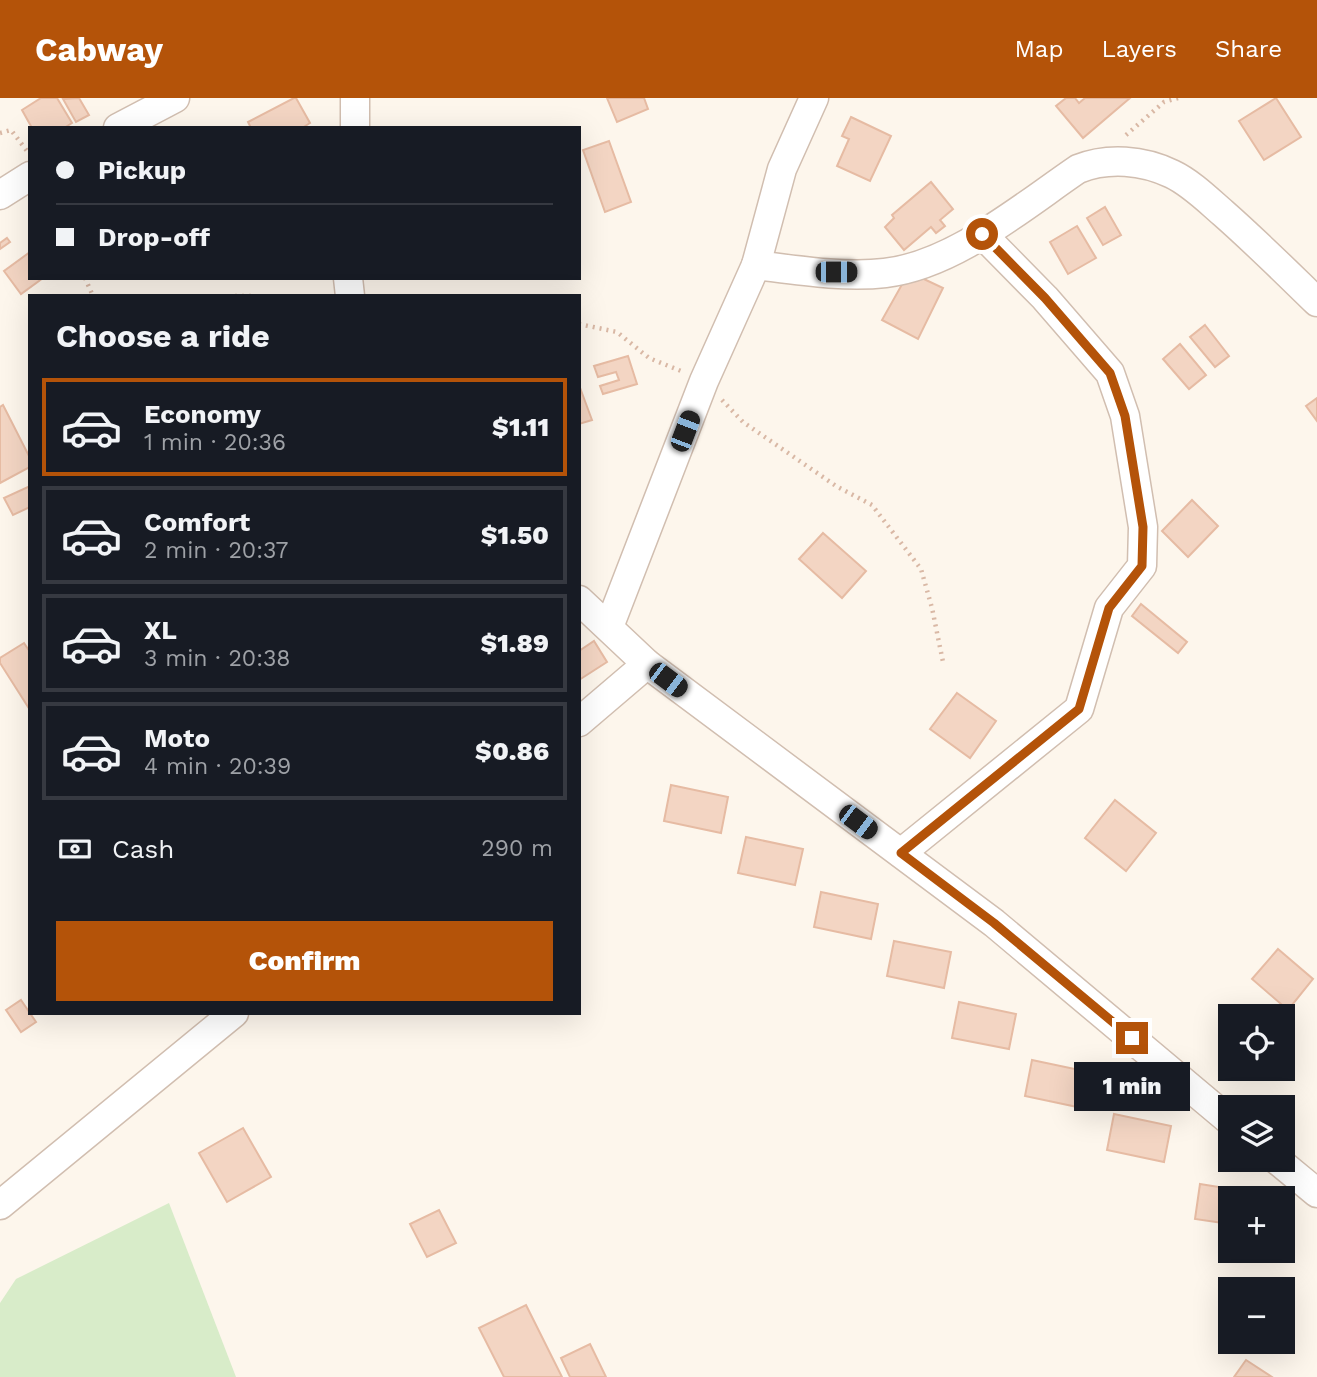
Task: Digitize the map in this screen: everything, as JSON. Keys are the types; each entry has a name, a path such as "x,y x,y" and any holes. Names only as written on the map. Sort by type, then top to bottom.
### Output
{"street":[{"path":"122,126 175,98"},
{"path":"355,98 355,126"},
{"path":"609,627 704,381 756,265 782,169 814,98"},
{"path":"756,265 811,272 885,273 931,261 982,234 1078,169 1094,163 1126,160 1172,174 1215,205 1317,302"},
{"path":"0,195 28,177"},
{"path":"901,853 1079,709 1109,608 1142,566 1143,527 1125,416 1110,373 1045,298 982,234"},
{"path":"581,602 647,664 994,923 1218,1111"},
{"path":"581,720 647,664"},
{"path":"0,1205 232,1015"},
{"path":"1292,1172 1317,1193"}],"path":[{"path":"1094,163 1164,102 1178,98"},
{"path":"0,134 11,130 28,151"},
{"path":"581,324 617,332 649,358 704,381 743,422 836,486 872,505 920,569 932,608 943,662"}],"green space":[{"path":"169,1203 236,1377 0,1377 0,1303 16,1279"}],"building":[{"path":"41,98 57,98 72,123 67,126 31,126 22,110"},
{"path":"79,98 89,115 76,122 63,99"},
{"path":"296,98 310,123 305,126 250,126 248,122"},
{"path":"607,98 644,98 648,109 617,122"},
{"path":"1066,98 1075,98 1079,103 1085,98 1130,98 1083,138 1056,106"},
{"path":"1276,98 1301,137 1264,160 1239,121"},
{"path":"851,117 891,136 870,181 837,166 849,139 842,136"},
{"path":"609,141 631,202 605,212 583,150"},
{"path":"931,182 953,209 940,220 945,226 936,233 931,227 904,250 885,227 894,218 892,215"},
{"path":"1105,207 1121,235 1103,245 1087,218"},
{"path":"1077,226 1096,258 1068,274 1050,242"},
{"path":"7,238 10,242 0,249 0,243"},
{"path":"28,253 28,280 40,280 21,294 4,271"},
{"path":"909,272 943,288 918,339 882,320"},
{"path":"1205,325 1229,356 1215,367 1190,337"},
{"path":"1180,344 1206,375 1189,389 1163,359"},
{"path":"628,356 637,384 603,394 600,386 619,380 616,372 598,377 594,366"},
{"path":"581,390 592,420 581,423"},
{"path":"1317,398 1317,421 1306,406"},
{"path":"3,405 28,454 28,468 0,483 0,407"},
{"path":"28,487 28,508 13,515 4,498"},
{"path":"1192,500 1218,526 1188,557 1162,531"},
{"path":"823,533 866,571 842,598 799,559"},
{"path":"1141,604 1187,642 1178,653 1132,616"},
{"path":"594,641 607,662 581,679 581,650"},
{"path":"24,643 28,649 28,707 0,663 0,658"},
{"path":"957,693 996,721 970,758 930,729"},
{"path":"671,785 728,797 721,833 664,821"},
{"path":"1115,800 1156,833 1126,871 1085,838"},
{"path":"746,837 803,849 795,885 738,873"},
{"path":"821,892 878,904 871,939 814,927"},
{"path":"894,941 951,952 944,988 887,976"},
{"path":"1278,949 1313,979 1293,1004 1281,1004 1252,979"},
{"path":"21,1000 28,1015 31,1015 36,1022 21,1032 6,1010"},
{"path":"959,1002 1016,1014 1009,1049 952,1038"},
{"path":"1032,1060 1089,1072 1082,1108 1025,1096"},
{"path":"1114,1114 1171,1126 1164,1162 1107,1150"},
{"path":"243,1128 271,1177 227,1202 199,1153"},
{"path":"1200,1184 1218,1187 1218,1222 1195,1219"},
{"path":"439,1210 456,1243 427,1257 410,1224"},
{"path":"526,1305 562,1377 504,1377 479,1328"},
{"path":"590,1344 606,1377 570,1377 561,1358"},
{"path":"1246,1360 1272,1377 1234,1377"}],"route":[{"path":"982,234 1045,298 1110,373 1125,416 1143,527 1142,566 1109,608 1079,709 901,853 994,923 1132,1038"}]}
